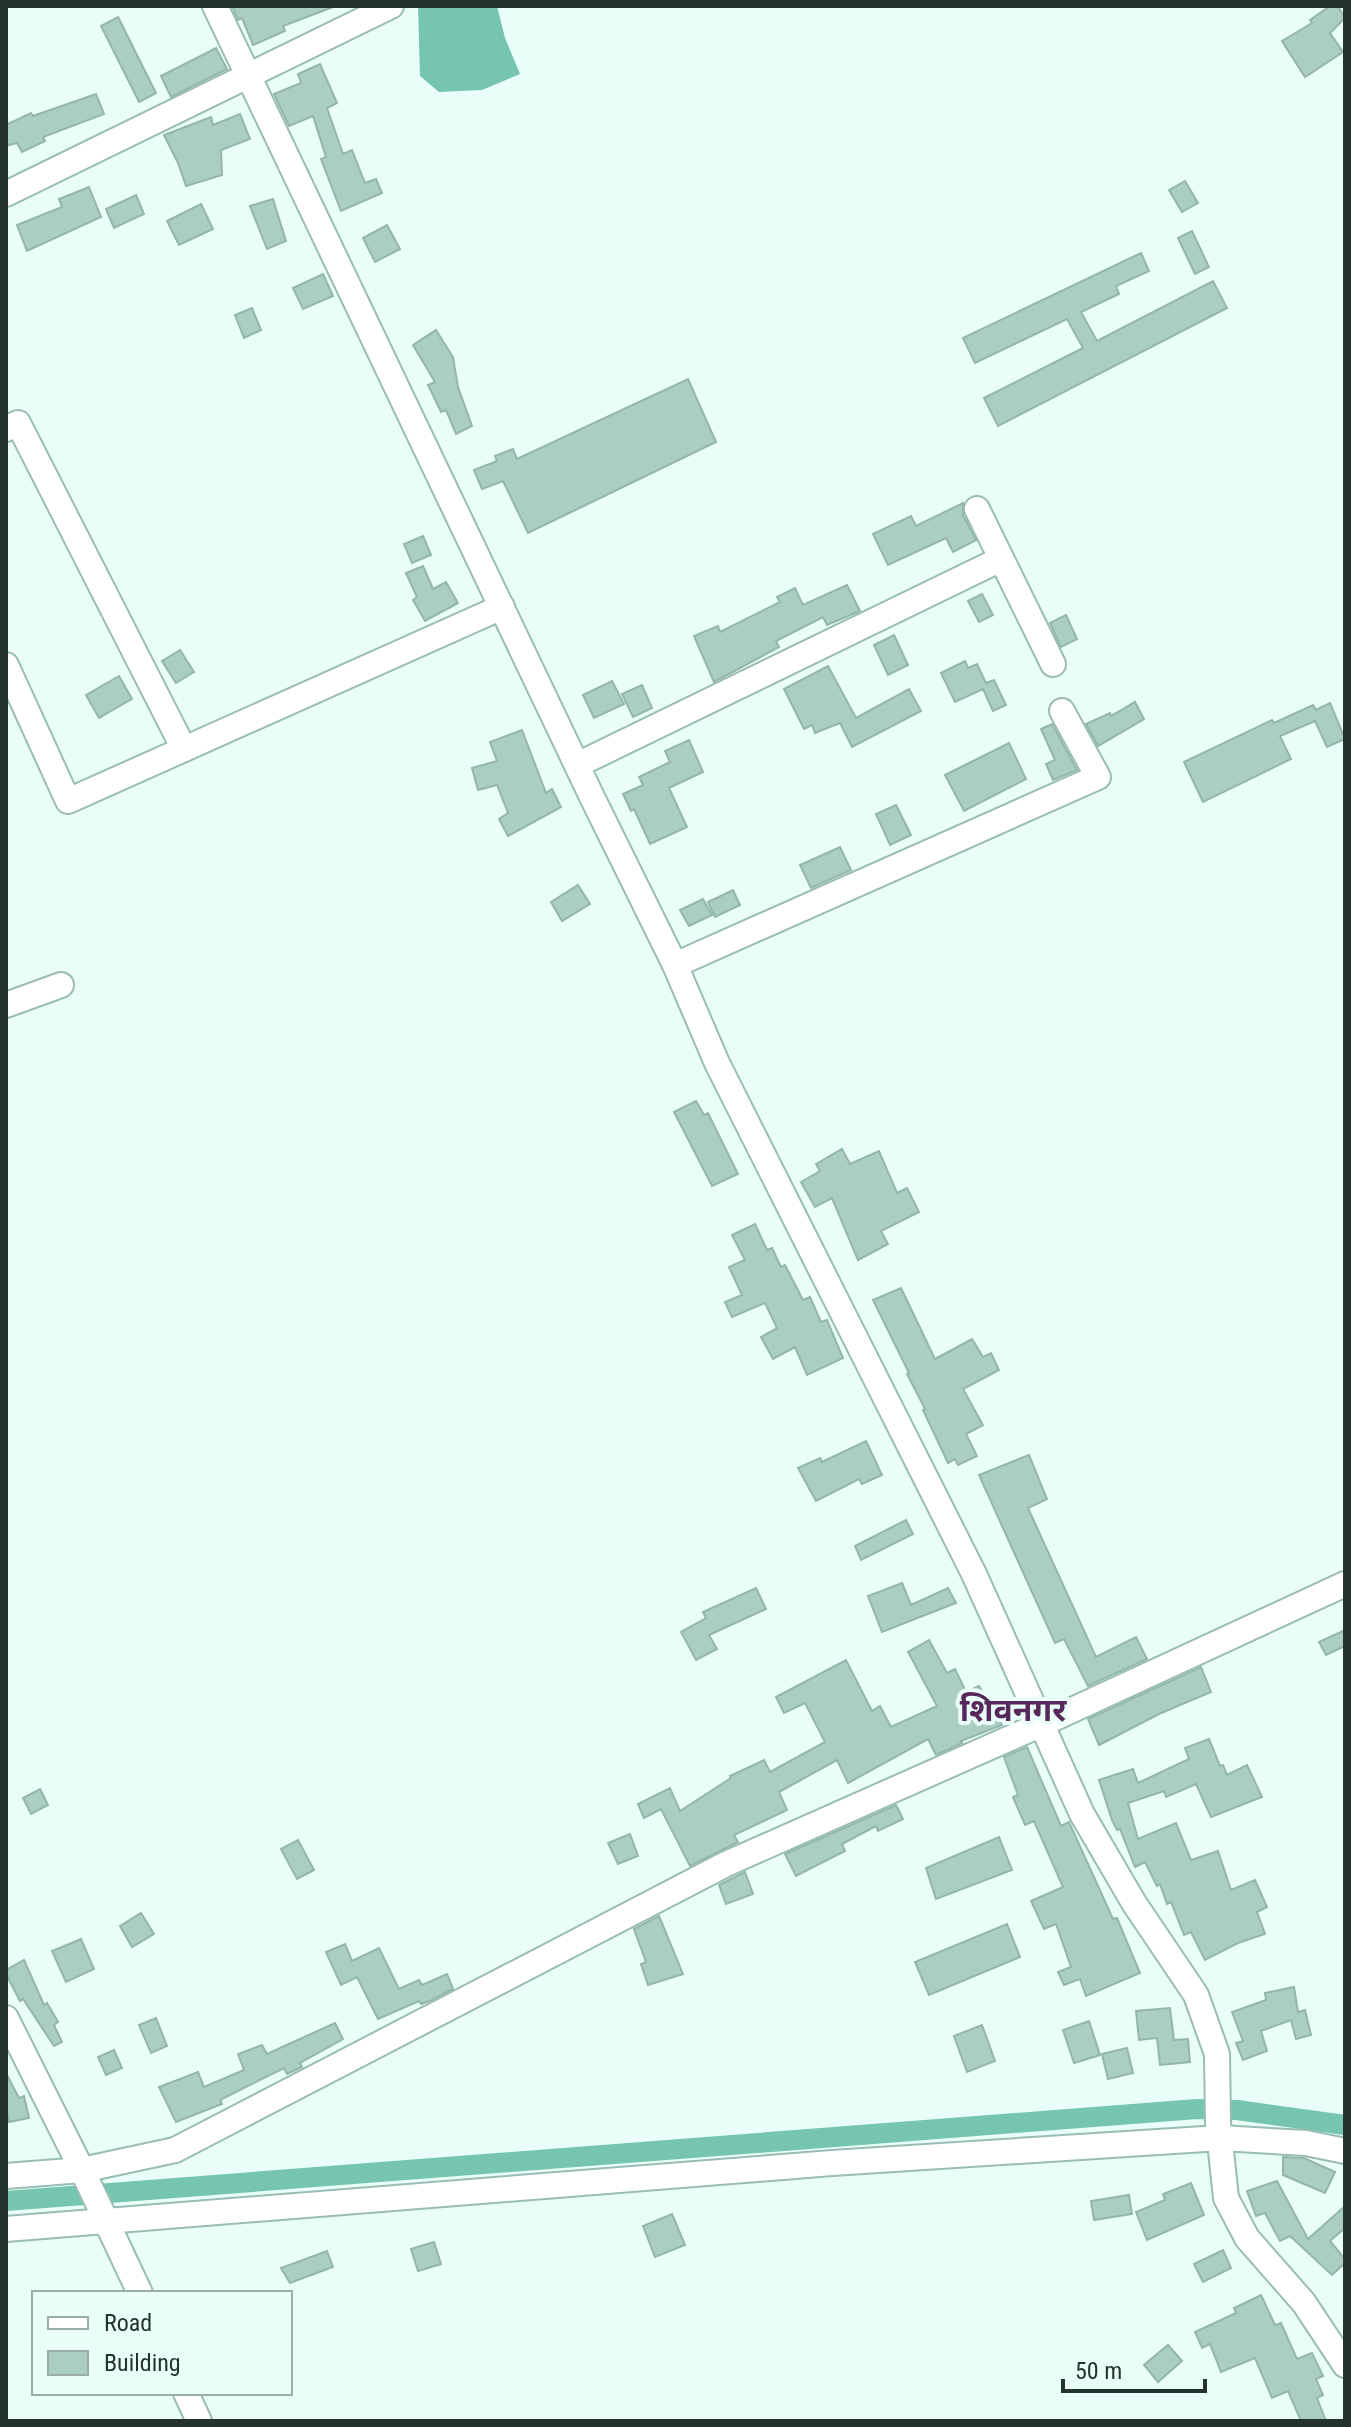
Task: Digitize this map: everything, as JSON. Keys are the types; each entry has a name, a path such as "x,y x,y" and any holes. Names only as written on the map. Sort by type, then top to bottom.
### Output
{"street":[{"path":"215,6 675,965 717,1063 974,1574 1082,1814 1134,1903 1196,1995 1217,2054 1219,2131 1226,2198 1247,2238 1304,2303 1345,2365"},
{"path":"6,194 391,6"},
{"path":"6,429 18,423 184,749"},
{"path":"977,509 1053,664"},
{"path":"577,765 1001,559"},
{"path":"6,665 68,801 502,607"},
{"path":"675,965 1098,777 1062,711"},
{"path":"6,1005 61,985"},
{"path":"6,2176 83,2172 175,2150 726,1864 1042,1724 1345,1584"},
{"path":"6,2018 139,2291"},
{"path":"6,2229 103,2213 832,2163 1219,2131 1345,2151"},
{"path":"187,2395 199,2421"}],"shaded area":[{"path":"418,6 497,6 505,38 520,74 482,90 439,92 420,76"}],"building":[{"path":"232,6 333,7 283,26 285,31 253,45 242,18 238,20"},
{"path":"1330,6 1338,6 1345,18 1330,33 1343,52 1305,77 1282,41 1312,23 1310,20"},
{"path":"118,17 156,93 139,102 101,26"},
{"path":"216,48 227,69 171,97 161,76"},
{"path":"320,64 337,103 327,108 343,154 352,150 365,183 376,179 382,193 341,211 321,159 326,157 313,116 289,126 274,94 301,83 298,74"},
{"path":"96,94 104,114 43,137 45,141 22,152 17,143 6,146 6,125 31,113 33,116"},
{"path":"240,114 250,139 221,150 222,175 186,186 164,135 211,117 213,125"},
{"path":"1185,181 1198,203 1182,212 1169,190"},
{"path":"89,187 101,217 27,251 17,225 62,207 59,199"},
{"path":"136,195 144,214 114,228 106,209"},
{"path":"273,199 286,241 267,249 250,206"},
{"path":"201,204 213,229 179,245 167,221"},
{"path":"387,225 400,249 375,262 363,238"},
{"path":"1192,231 1209,267 1195,274 1178,238"},
{"path":"1141,253 1149,271 1116,286 1119,294 1081,312 1097,341 1213,281 1227,308 998,426 984,398 1083,348 1067,319 975,363 963,338"},
{"path":"323,274 333,296 303,309 293,288"},
{"path":"252,308 261,330 244,338 235,315"},
{"path":"436,330 453,357 458,387 472,426 456,434 446,410 441,412 428,385 435,382 413,345"},
{"path":"688,379 716,442 528,533 503,481 482,489 474,470 497,461 495,456 513,449 517,459"},
{"path":"963,503 963,515 976,540 953,552 946,538 888,565 873,534 911,516 916,526"},
{"path":"423,536 431,555 412,563 404,544"},
{"path":"423,566 433,589 446,582 458,603 425,621 413,600 417,597 406,573"},
{"path":"847,585 860,611 827,625 823,617 776,641 779,647 714,682 694,636 718,626 720,632 780,602 777,597 795,588 803,605"},
{"path":"982,594 993,615 979,622 968,601"},
{"path":"1066,615 1077,639 1061,647 1050,623"},
{"path":"894,635 908,665 888,675 874,645"},
{"path":"180,650 194,672 176,683 162,661"},
{"path":"965,661 968,668 977,664 986,683 994,680 1006,705 993,711 983,689 955,702 941,673"},
{"path":"828,666 856,718 909,689 921,711 852,747 840,723 815,733 812,725 804,729 784,689"},
{"path":"119,676 132,699 99,718 86,695"},
{"path":"612,681 624,704 594,718 583,695"},
{"path":"642,685 652,708 633,717 622,694"},
{"path":"1135,702 1144,719 1098,746 1086,724 1110,713 1111,716"},
{"path":"1330,703 1345,739 1327,747 1315,721 1280,736 1291,759 1203,802 1184,762 1272,720 1274,723 1313,705 1316,710"},
{"path":"1052,724 1077,770 1053,780 1046,764 1055,760 1041,729"},
{"path":"522,730 546,793 552,789 561,807 508,836 499,819 508,813 497,785 478,790 472,768 497,761 490,742"},
{"path":"689,740 703,772 669,788 687,827 650,844 634,809 631,811 623,794 643,785 639,777 670,762 665,751"},
{"path":"1009,743 1026,779 964,811 945,775"},
{"path":"896,805 911,835 890,845 876,814"},
{"path":"840,847 851,870 811,888 800,865"},
{"path":"578,885 590,904 562,921 551,902"},
{"path":"733,890 740,905 715,917 708,902"},
{"path":"703,899 712,915 689,926 680,910"},
{"path":"696,1101 704,1115 708,1113 738,1174 712,1186 674,1112"},
{"path":"842,1149 850,1164 879,1151 897,1193 907,1188 919,1212 881,1231 888,1244 858,1260 832,1198 815,1207 801,1182 820,1171 816,1164"},
{"path":"755,1224 767,1250 772,1248 781,1267 785,1265 803,1300 810,1297 821,1322 827,1320 843,1358 807,1375 795,1347 773,1359 761,1337 777,1328 765,1303 732,1317 725,1302 742,1295 729,1267 745,1260 732,1235"},
{"path":"901,1288 935,1359 972,1339 983,1357 991,1353 999,1370 963,1389 983,1425 966,1434 977,1456 958,1465 955,1459 948,1463 873,1300"},
{"path":"866,1441 882,1475 862,1484 859,1479 816,1501 798,1468 820,1458 822,1462"},
{"path":"1029,1455 1047,1499 1028,1508 1096,1657 1136,1637 1147,1659 1088,1686 1064,1639 1055,1643 979,1475"},
{"path":"906,1520 913,1534 861,1560 855,1546"},
{"path":"902,1583 911,1605 948,1588 956,1603 882,1632 868,1596"},
{"path":"756,1588 766,1609 709,1635 717,1649 696,1660 681,1632 706,1618 703,1612"},
{"path":"1345,1630 1345,1646 1326,1655 1319,1642"},
{"path":"929,1640 947,1673 955,1669 966,1692 979,1686 1002,1725 961,1741 936,1755 928,1739 848,1783 837,1760 779,1792 787,1810 734,1835 738,1842 690,1866 661,1809 644,1818 638,1804 670,1788 680,1811 730,1776 764,1760 770,1772 825,1742 805,1703 784,1713 776,1697 846,1660 872,1711 880,1706 891,1727 937,1706 908,1652"},
{"path":"1201,1667 1211,1692 1099,1745 1088,1719"},
{"path":"1209,1739 1227,1775 1247,1765 1262,1797 1211,1817 1196,1784 1166,1797 1164,1791 1128,1803 1138,1839 1176,1823 1191,1860 1218,1851 1231,1890 1255,1880 1267,1907 1257,1912 1265,1934 1238,1943 1205,1960 1191,1932 1184,1935 1171,1902 1167,1904 1160,1884 1157,1886 1145,1862 1135,1867 1120,1829 1117,1830 1112,1820 1099,1780 1133,1769 1138,1783 1189,1759 1185,1748"},
{"path":"1027,1747 1061,1826 1069,1822 1113,1919 1117,1918 1140,1973 1086,1996 1080,1979 1064,1985 1058,1972 1071,1967 1056,1924 1044,1929 1031,1901 1063,1887 1034,1821 1025,1825 1013,1797 1018,1795 1004,1757"},
{"path":"40,1789 48,1805 31,1814 23,1798"},
{"path":"896,1805 903,1819 878,1831 876,1826 842,1844 845,1851 796,1876 785,1854"},
{"path":"630,1834 638,1856 618,1864 608,1843"},
{"path":"999,1837 1012,1870 936,1899 926,1868"},
{"path":"298,1840 314,1870 297,1879 281,1849"},
{"path":"745,1872 753,1894 726,1904 719,1885"},
{"path":"141,1913 154,1934 132,1947 120,1926"},
{"path":"659,1916 683,1974 648,1985 641,1964 646,1962 634,1929"},
{"path":"1007,1924 1020,1957 929,1995 915,1962"},
{"path":"81,1939 94,1969 66,1982 52,1951"},
{"path":"345,1944 352,1961 379,1948 399,1989 419,1980 422,1985 447,1974 453,1989 432,2000 421,2004 419,2001 378,2019 357,1977 341,1985 326,1952"},
{"path":"24,1960 44,2005 47,2003 58,2022 54,2025 62,2042 54,2046 23,1999 20,2001 6,1974 6,1970"},
{"path":"1294,1987 1298,2012 1305,2010 1311,2035 1296,2039 1291,2020 1261,2031 1267,2051 1243,2060 1236,2043 1243,2041 1232,2012 1266,2000 1265,1993"},
{"path":"1170,2008 1174,2040 1188,2039 1190,2062 1160,2065 1157,2038 1139,2040 1136,2011"},
{"path":"156,2018 167,2046 151,2053 139,2025"},
{"path":"1089,2021 1100,2055 1074,2063 1063,2030"},
{"path":"335,2023 343,2039 300,2063 302,2067 287,2074 284,2068 220,2100 222,2104 176,2122 159,2087 198,2072 204,2087 244,2070 238,2054 262,2045 267,2054"},
{"path":"982,2025 995,2061 967,2072 954,2036"},
{"path":"1127,2048 1133,2073 1108,2079 1102,2054"},
{"path":"114,2050 122,2068 106,2075 98,2057"},
{"path":"6,2073 19,2098 24,2096 29,2118 9,2122"},
{"path":"1283,2157 1304,2158 1335,2172 1325,2193 1283,2175"},
{"path":"1277,2181 1308,2239 1345,2206 1345,2228 1330,2241 1345,2263 1332,2275 1290,2236 1280,2241 1265,2213 1256,2216 1247,2191"},
{"path":"1191,2183 1204,2215 1147,2240 1136,2212 1165,2200 1163,2194"},
{"path":"1129,2195 1132,2214 1094,2220 1091,2201"},
{"path":"672,2214 685,2245 655,2257 643,2226"},
{"path":"434,2242 441,2264 418,2271 411,2249"},
{"path":"1223,2250 1231,2268 1203,2282 1194,2264"},
{"path":"327,2251 333,2267 290,2283 281,2268"},
{"path":"1261,2295 1275,2325 1281,2323 1297,2359 1312,2353 1323,2376 1316,2379 1323,2395 1317,2398 1326,2421 1301,2421 1288,2391 1272,2398 1255,2358 1221,2372 1210,2344 1202,2348 1195,2332 1236,2313 1234,2308"},
{"path":"1168,2345 1182,2361 1158,2382 1144,2365"}],"waterway":[{"path":"6,2201 1197,2109 1237,2110 1345,2125"}],"district":[{"name":"शिवनगर","path":"1013,1710"}]}
